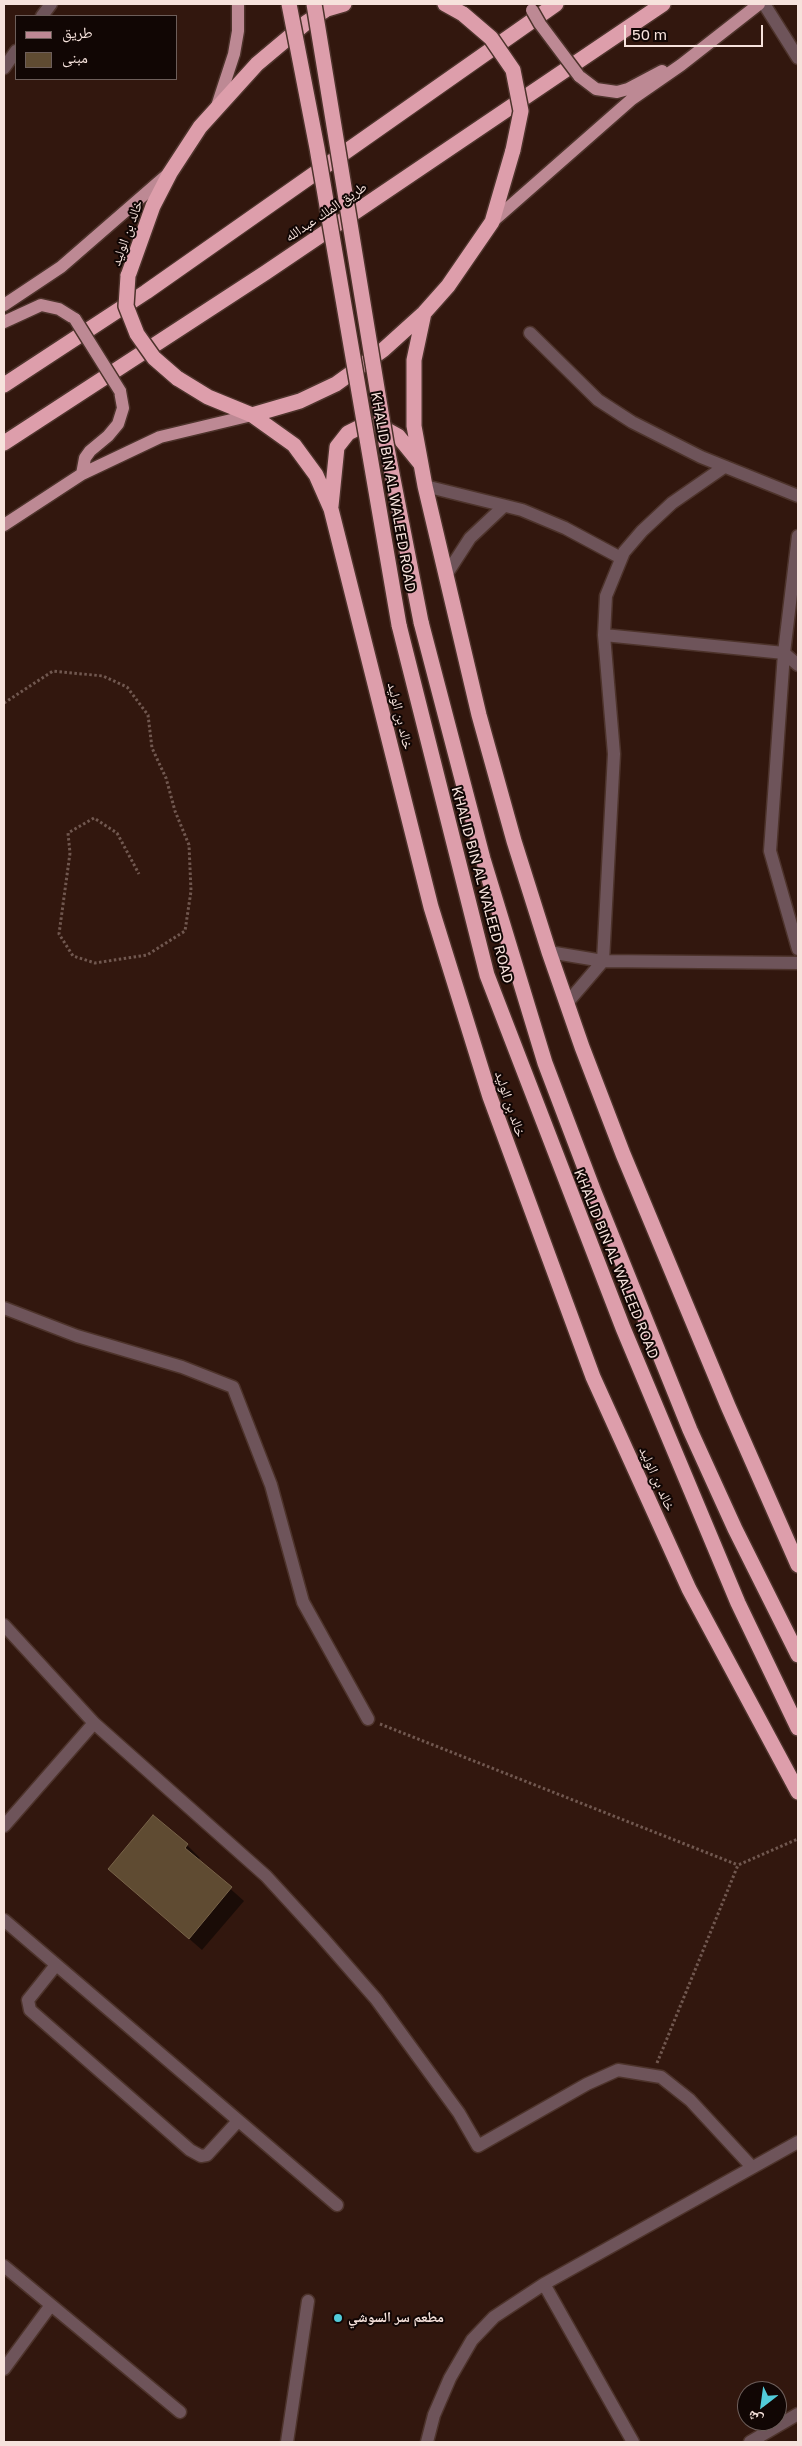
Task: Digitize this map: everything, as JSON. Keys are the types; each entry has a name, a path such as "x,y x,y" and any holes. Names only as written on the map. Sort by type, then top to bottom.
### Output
{"highway":[{"name":"KHALID BIN AL WALEED ROAD","path":"289,4 317,148 399,625 487,975 626,1337 738,1603 798,1728"},
{"name":"KHALID BIN AL WALEED ROAD","path":"314,4 386,443 421,622 483,859 545,1063 594,1192 690,1430 735,1530 798,1655"},
{"name":"خالد بن الوليد","path":"344,4 328,9 307,22 257,64 200,127 170,173 146,223 128,276 126,306 137,334 154,358 176,378 208,397 252,415 294,445 316,475 330,509 431,907 490,1097 593,1377 689,1589 798,1792"},
{"path":"252,415 300,401 336,384 383,350 424,313 448,286 492,222 513,150 521,111 513,70 491,38 463,14 445,4"},
{"path":"4,385 146,292 556,4"},
{"name":"طريق الملك عبدالله","path":"4,443 265,273 663,4"},
{"path":"424,313 414,360 414,426 421,465 479,715 549,952 582,1047 623,1154 728,1406 798,1563"},
{"path":"330,509 338,447 348,434 360,427 378,425 398,436 421,465"}],"main road":[{"path":"238,8 248,4"},
{"path":"492,222 632,99 681,65 759,4"},
{"path":"532,7 540,24 579,76 596,89 617,92 628,89 660,72 681,65"},
{"name":"خالد بن الوليد","path":"217,106 234,54 238,8"},
{"path":"4,305 61,267 170,173"},
{"path":"4,322 41,306 59,309 74,319 120,391 123,408 118,424 108,436 90,451 82,474"},
{"path":"4,525 82,474 160,437 252,415"},
{"path":"4,447 32,425"}],"street":[{"path":"43,15 51,4"},
{"path":"764,4 798,58"},
{"path":"4,68 15,52"},
{"path":"530,333 598,400 632,422 701,457 798,496"},
{"path":"568,1004 603,961 614,754 604,636 606,596 621,558 642,531 672,503 724,467"},
{"path":"426,486 522,510 565,528 621,558"},
{"path":"446,575 470,538 504,506"},
{"path":"798,536 784,653 770,851 798,949"},
{"path":"604,636 784,653 798,666"},
{"path":"549,952 603,961 798,963"},
{"path":"4,1308 77,1336 182,1367 233,1387 270,1485 303,1602 368,1719"},
{"path":"4,1625 94,1723 266,1876 315,1929 376,1999 459,2113 478,2146 587,2084 618,2070 661,2078 690,2100 752,2167"},
{"path":"4,1826 94,1723"},
{"path":"4,1920 337,2205"},
{"path":"56,1965 28,2000 30,2010 190,2150 201,2156 207,2155 238,2121"},
{"path":"427,2442 434,2415 450,2378 472,2340 494,2317 544,2284 798,2142"},
{"path":"4,2266 180,2412"},
{"path":"544,2284 633,2442"},
{"path":"287,2442 308,2301"},
{"path":"4,2369 51,2304"},
{"path":"750,2442 798,2414"}],"path":[{"path":"4,703 53,671 103,676 127,687 148,715 152,748 166,778 175,811 189,845 191,890 185,931 147,955 96,963 73,956 59,934 70,853 68,833 94,818 117,833 139,874"},
{"path":"368,1719 738,1865"},
{"path":"652,2076 738,1865 798,1839"}],"building":[{"path":"153,1815 188,1844 185,1848 232,1887 189,1939 108,1869"}],"place":[{"name":"مطعم سر السوشي","path":"338,2318"}]}
